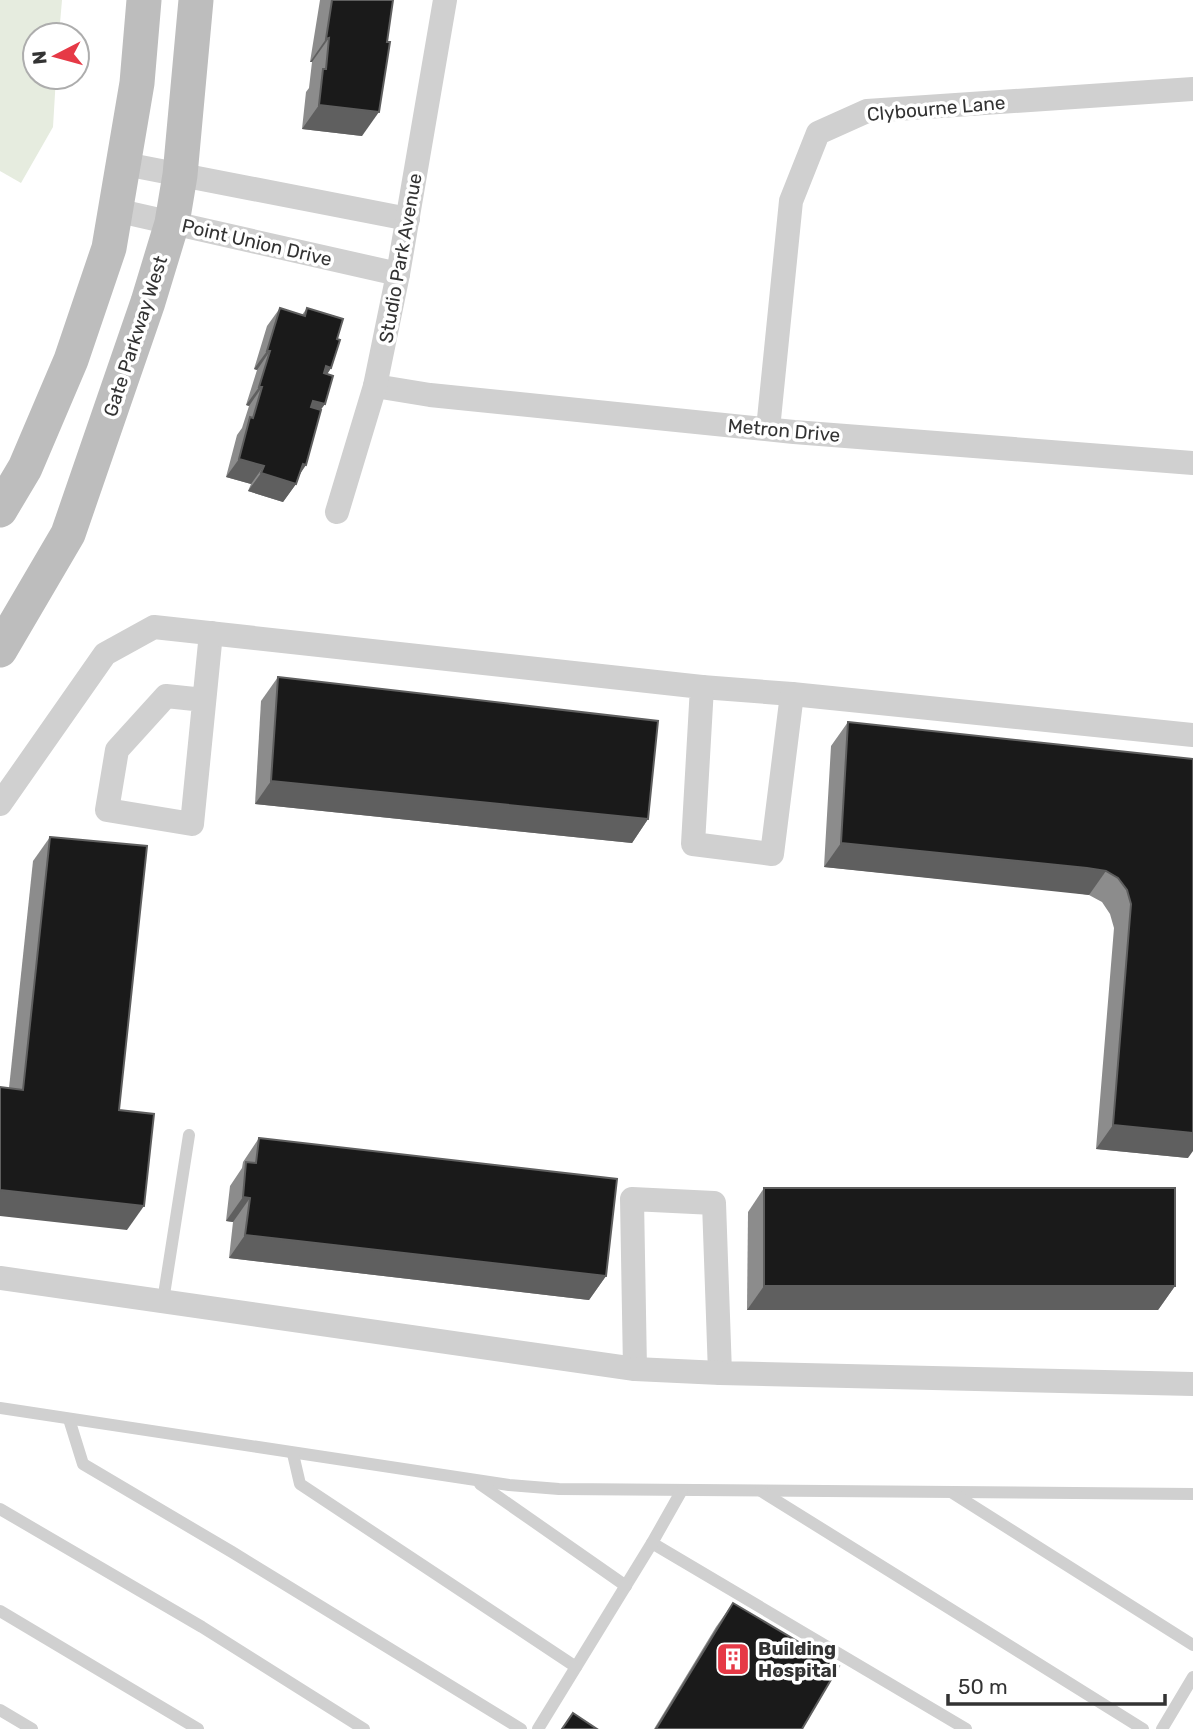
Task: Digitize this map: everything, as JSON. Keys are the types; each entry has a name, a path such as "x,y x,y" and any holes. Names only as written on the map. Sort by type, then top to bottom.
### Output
{"main road":[{"path":"0,510 25,468 71,360 109,248 137,83 144,0"},
{"name":"Gate Parkway West","path":"0,650 68,534 148,302 172,223 180,174 196,0"}],"street":[{"name":"Studio Park Avenue","path":"337,512 376,386 408,219 445,0"},
{"name":"Clybourne Lane","path":"768,429 791,201 818,133 867,111 1193,89"},
{"path":"125,164 408,219"},
{"name":"Point Union Drive","path":"115,210 398,274"},
{"name":"Metron Drive","path":"376,386 430,395 768,429 1193,463"},
{"path":"0,804 105,654 154,627 702,687 1193,735"},
{"path":"204,699 166,696 117,750 107,810 192,824 211,633"},
{"path":"702,687 693,844 772,854 792,694"},
{"path":"635,1369 632,1199 714,1203 720,1373"},
{"path":"0,1278 635,1369 1193,1384"}],"lane":[{"path":"163,1301 188,1135"},
{"path":"0,1408 476,1481 559,1489 1193,1494"},
{"path":"69,1419 83,1464 521,1729"},
{"path":"293,1454 300,1484 576,1667"},
{"path":"476,1481 626,1586"},
{"path":"538,1729 652,1544 682,1490"},
{"path":"761,1490 1143,1729"},
{"path":"951,1492 1193,1645"},
{"path":"0,1510 202,1627 364,1729"},
{"path":"652,1544 966,1729"},
{"path":"0,1611 198,1729"},
{"path":"1162,1729 1193,1677"},
{"path":"0,1710 32,1729"}],"shaded area":[{"path":"0,0 62,0 60,21 21,21 21,91 55,91 53,127 21,183 0,171"}],"building":[{"path":"332,0 393,0 387,42 390,42 379,112 319,105 323,69 326,69 329,38 326,39"},
{"path":"280,308 305,316 307,308 343,319 331,368 326,366 324,373 333,376 325,404 313,401 311,407 321,410 306,465 303,464 296,484 261,473 264,466 239,459 250,417 253,418 262,387 259,387 270,351 267,351"},
{"path":"278,677 658,721 648,819 271,781"},
{"path":"848,722 1193,759 1193,1133 1113,1125 1131,904 1127,890 1118,878 1106,871 1087,868 841,843"},
{"path":"50,837 147,846 119,1110 154,1114 144,1206 0,1190 0,1087 23,1090"},
{"path":"259,1138 617,1179 606,1276 245,1235 250,1198 243,1197 246,1162 256,1163"},
{"path":"764,1188 1175,1188 1175,1286 764,1286"},
{"name":"Building Hospital","path":"733,1603 839,1666 802,1729 656,1729"},
{"path":"573,1713 597,1729 562,1729"}],"place":[{"name":"Building Hospital","path":"733,1659"}]}
